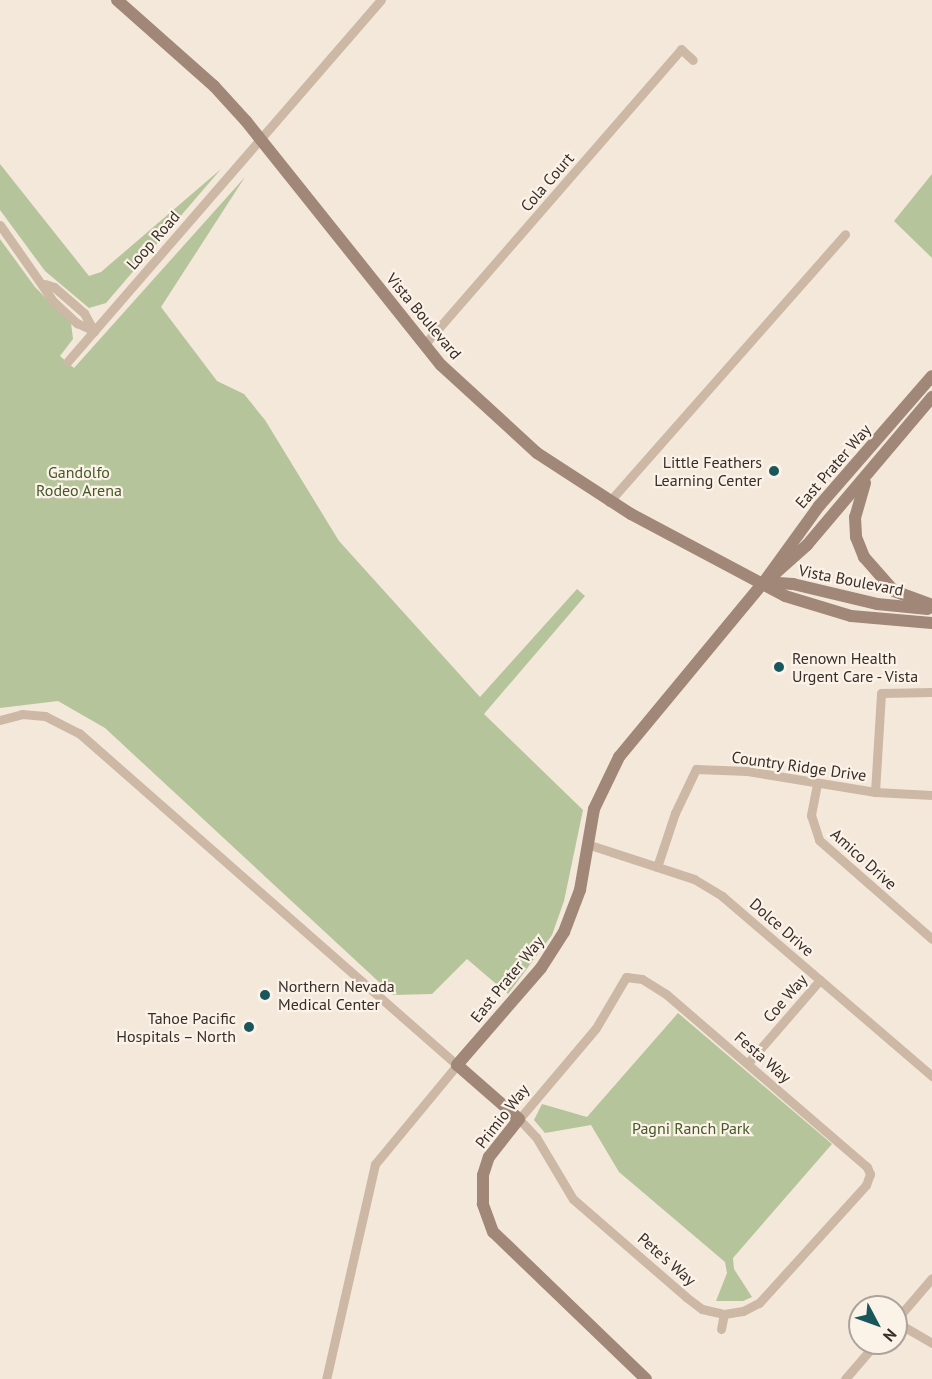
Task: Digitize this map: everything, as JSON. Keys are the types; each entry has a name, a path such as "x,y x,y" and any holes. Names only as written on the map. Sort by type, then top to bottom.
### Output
{"main road":[{"name":"Vista Boulevard","path":"117,0 214,86 261,140 424,345 506,427 609,502 680,542 764,582 785,596 850,616 932,623"},
{"name":"East Prater Way","path":"457,1065 553,951 573,911 594,808 619,757 764,582 819,506 932,376"},
{"name":"East Prater Way","path":"764,582 807,545 932,397"},
{"path":"873,467 856,508 860,548 887,585 932,607"},
{"name":"Vista Boulevard","path":"764,582 793,584 877,604 932,607"},
{"name":"Pete's Way","path":"457,1065 519,1119"},
{"name":"Primio Way","path":"519,1119 489,1157 483,1175 483,1204 490,1227 506,1248 646,1379"}],"street":[{"name":"Loop Road","path":"68,361 381,0"},
{"name":"Cola Court","path":"424,345 681,50 693,60"},
{"path":"0,225 45,284 53,302 77,323 94,331"},
{"path":"609,502 845,234"},
{"path":"875,792 880,693 932,692"},
{"path":"0,720 22,714 45,716 79,733 457,1065"},
{"name":"Country Ridge Drive","path":"657,867 675,813 696,769 747,771 875,792 932,795"},
{"name":"Amico Drive","path":"817,783 812,815 819,840 932,939"},
{"name":"Dolce Drive","path":"587,844 694,879 722,896 932,1076"},
{"name":"Festa Way","path":"625,974 642,979 666,994 873,1174 866,1185 770,1294 748,1309 724,1314"},
{"name":"Primio Way","path":"519,1119 596,1028 625,974"},
{"name":"Coe Way","path":"748,1063 820,980"},
{"name":"East Prater Way","path":"326,1379 375,1164 457,1065"},
{"name":"Pete's Way","path":"519,1119 536,1137 563,1186 582,1208 693,1303 724,1314"},
{"path":"908,1307 932,1278"},
{"path":"721,1329 724,1314"},
{"path":"908,1328 932,1343"},
{"path":"845,1379 866,1355"}],"green space":[{"path":"0,164 89,276 101,272 221,169 106,303 89,308 45,271 0,210"},
{"path":"932,174 932,258 894,221"},
{"name":"Gandolfo Rodeo Arena","path":"245,177 161,307 217,381 244,394 265,420 339,541 480,697 577,589 585,596 484,714 583,810 564,901 552,935 508,994 467,959 432,994 393,995 105,728 58,701 0,708 0,239 35,287 71,323 73,339 60,356 74,368"},
{"name":"Pagni Ranch Park","path":"678,1013 832,1144 733,1258 734,1269 752,1297 743,1301 716,1301 727,1273 725,1262 619,1172 591,1125 545,1133 534,1120 542,1104 587,1117"}],"place":[{"name":"Little Feathers Learning Center","path":"774,471"},
{"name":"Renown Health Urgent Care - Vista","path":"779,667"},
{"name":"Northern Nevada Medical Center","path":"265,995"},
{"name":"Tahoe Pacific Hospitals – North","path":"249,1027"}]}
